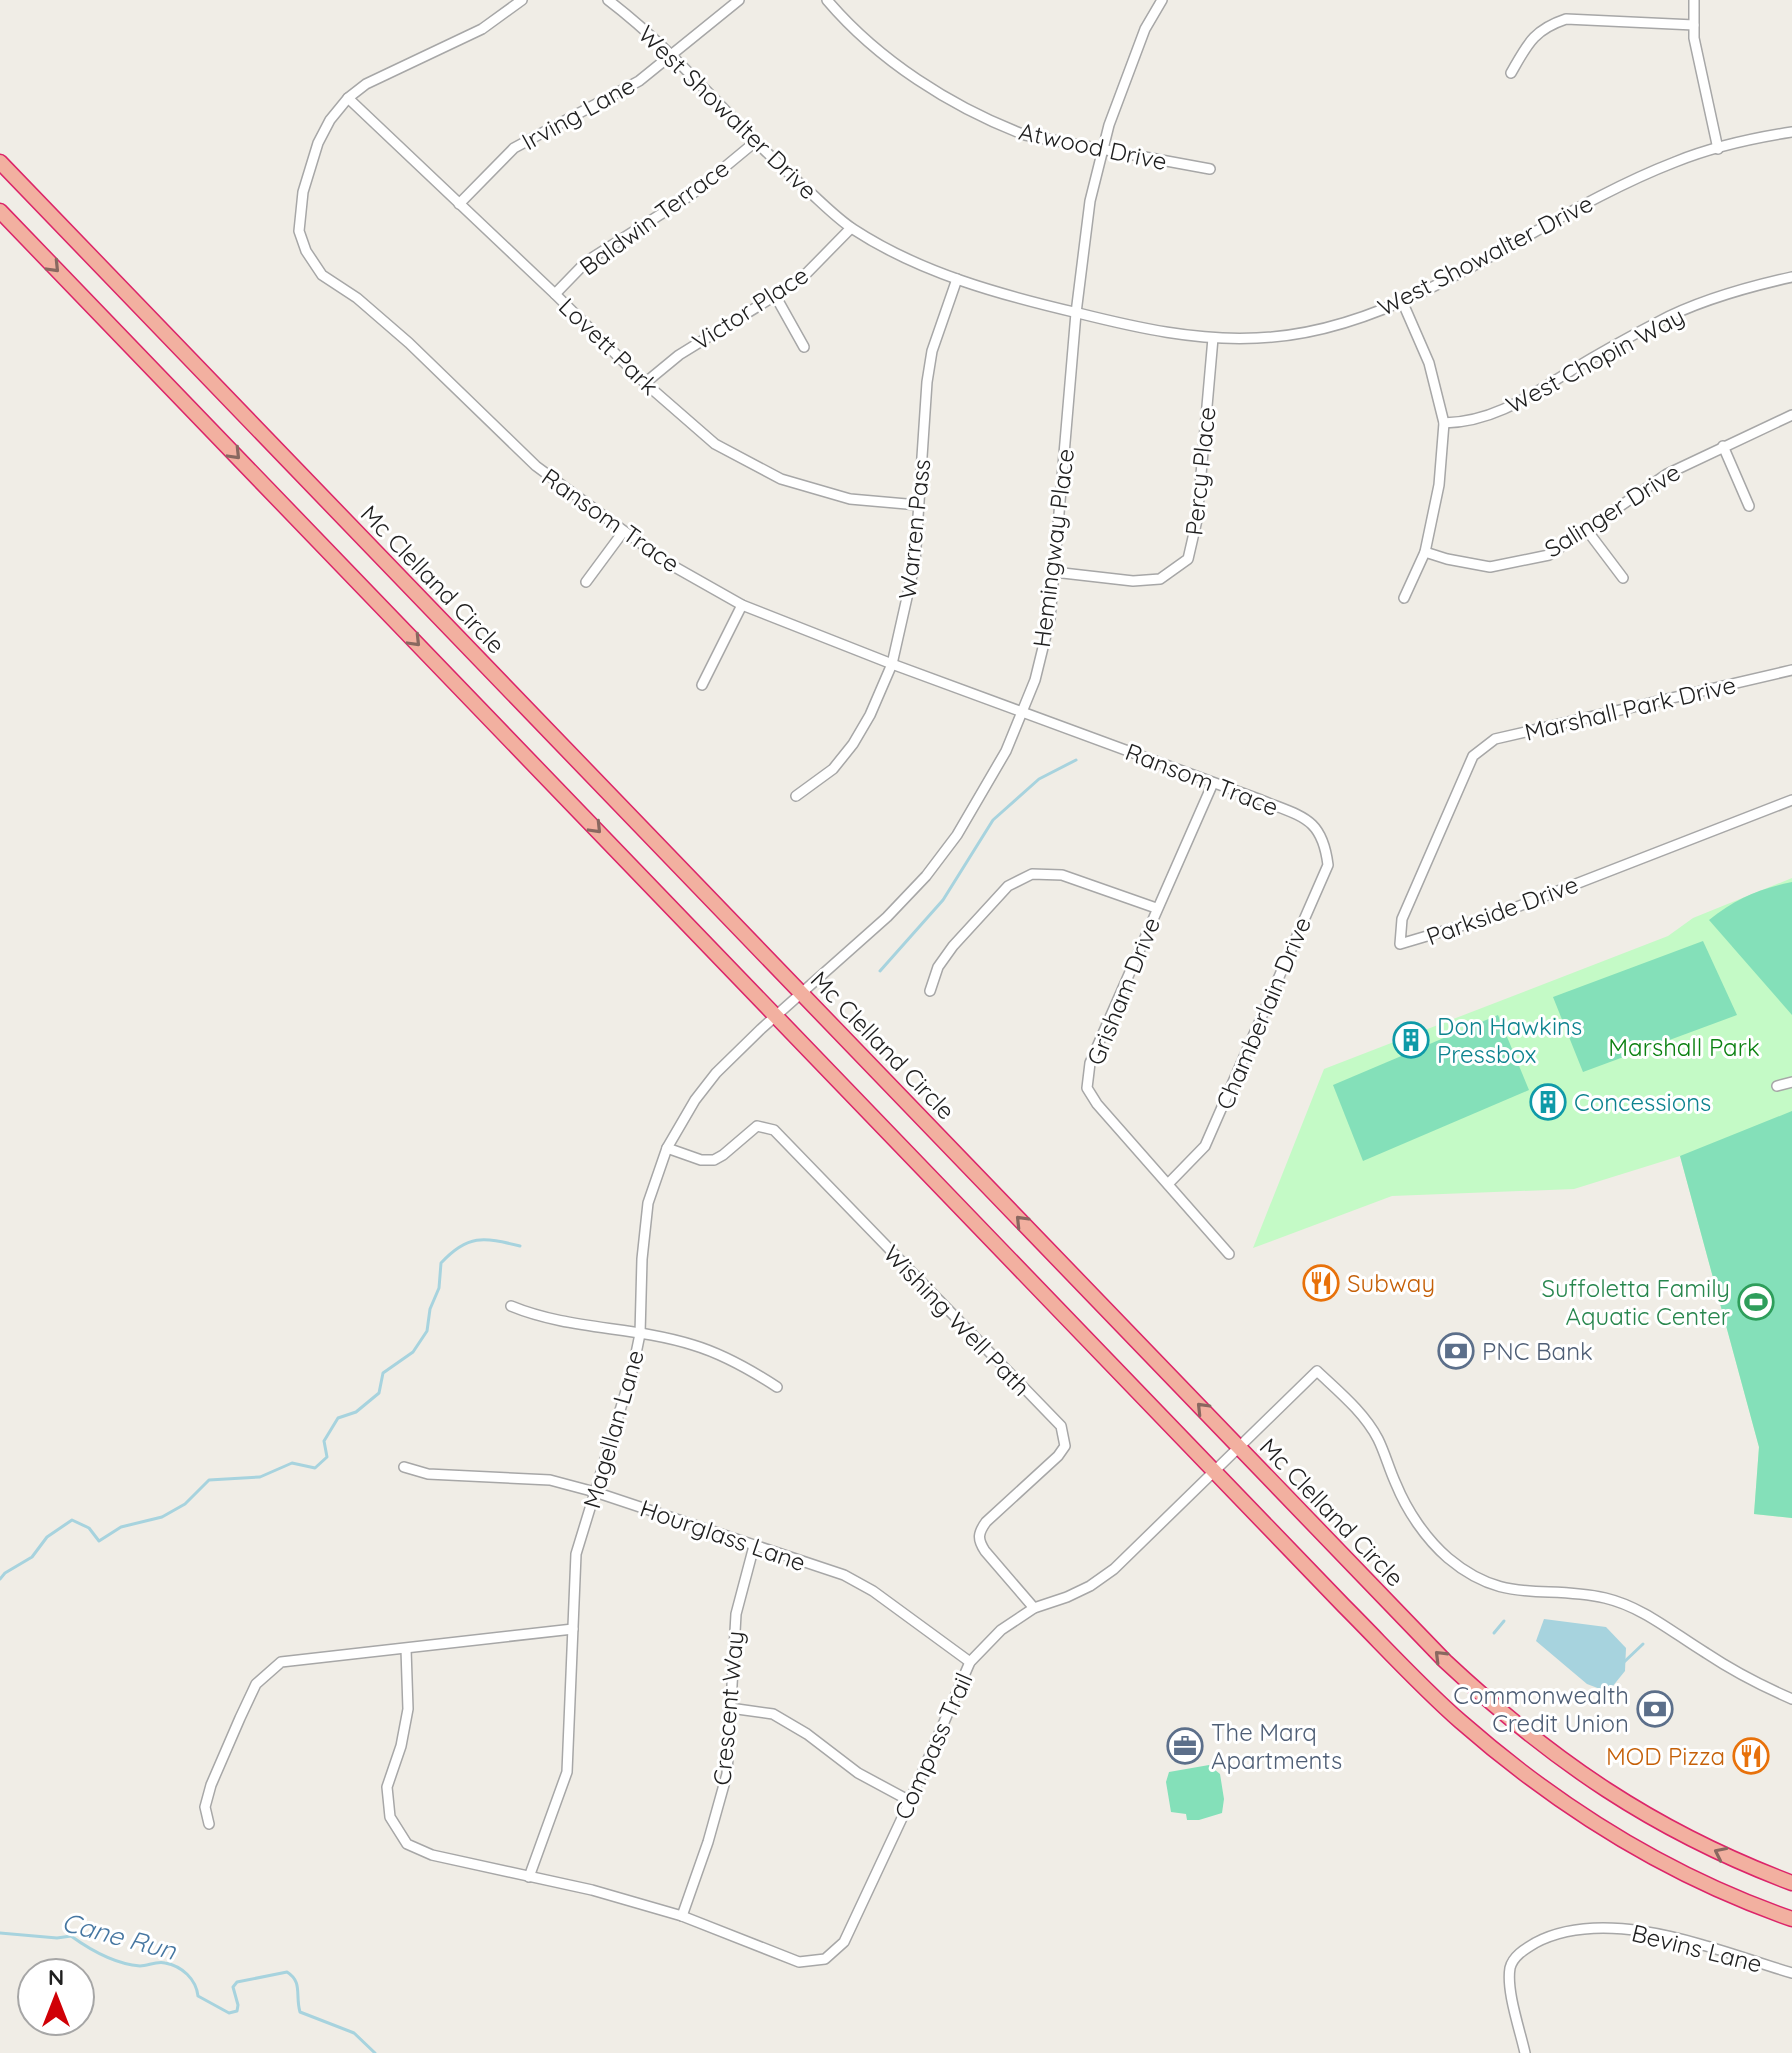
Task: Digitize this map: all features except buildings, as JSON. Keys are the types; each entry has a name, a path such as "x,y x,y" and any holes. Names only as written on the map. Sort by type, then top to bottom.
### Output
{"highway":[{"name":"Mc Clelland Circle","path":"0,162 1445,1661 1545,1748 1600,1786 1726,1856 1792,1883"},
{"path":"0,211 1438,1700 1526,1775 1574,1810 1650,1856 1710,1886 1792,1919"}],"street":[{"name":"Ransom Trace","path":"522,0 482,29 389,71 348,98 330,120 318,143 303,192 299,231 306,251 322,275 357,298 409,343 536,466 666,562 742,605 1213,783 1305,819 1318,830"},
{"name":"West Showalter Drive","path":"608,0 672,54 778,166 851,228 890,250 957,279 1015,298 1171,334 1260,338 1316,330 1370,314 1402,301 1675,161 1757,137 1792,132"},
{"name":"Irving Lane","path":"459,204 514,148 639,81 739,0"},
{"name":"Atwood Drive","path":"827,0 869,42 899,66 997,124 1025,135 1210,169"},
{"name":"Hemingway Place","path":"776,1016 887,917 926,876 957,835 1006,751 1035,680 1050,619 1076,313 1090,201 1109,125 1145,29 1162,0"},
{"path":"1694,0 1697,56 1718,149"},
{"path":"1511,73 1534,36 1547,26 1566,19 1694,25"},
{"name":"Lovett Park","path":"348,98 645,383 715,444 781,479 850,499 918,505"},
{"name":"Baldwin Terrace","path":"555,294 587,261 691,195 755,142"},
{"name":"Victor Place","path":"645,383 679,355 799,281 851,228"},
{"name":"West Chopin Way","path":"1444,423 1465,423 1490,416 1528,398 1661,320 1726,294 1792,277"},
{"name":"Warren Pass","path":"796,796 833,769 853,744 870,715 892,664 915,562 932,351 957,279"},
{"path":"776,297 804,347"},
{"path":"1402,301 1429,363 1444,423 1439,485 1425,552 1404,598"},
{"name":"Percy Place","path":"1054,572 1133,581 1160,579 1188,559 1197,520 1213,338"},
{"name":"Salinger Drive","path":"1425,552 1490,567 1549,555 1667,474 1792,415"},
{"path":"1723,446 1749,506"},
{"path":"1586,529 1623,578"},
{"path":"586,582 623,532"},
{"path":"702,685 742,605"},
{"name":"Marshall Park Drive","path":"1473,756 1495,739 1792,670"},
{"name":"Parkside Drive","path":"1473,756 1402,919 1400,944 1491,917 1792,800"},
{"name":"Grisham Drive","path":"1213,783 1090,1063 1087,1088 1097,1104 1229,1254"},
{"name":"Chamberlain Drive","path":"1168,1184 1205,1146 1328,865 1325,842 1318,830"},
{"path":"930,991 938,967 953,946 1008,886 1032,874 1062,875 1156,908"},
{"name":"Magellan Lane","path":"529,1877 567,1772 576,1554 633,1368 640,1334 642,1259 648,1203 667,1148 695,1100 716,1073 776,1016"},
{"path":"1777,1086 1792,1082"},
{"name":"Wishing Well Path","path":"667,1148 701,1160 714,1160 757,1126 774,1130 1061,1426 1065,1446 1058,1456 979,1531 979,1541 985,1551 1034,1608"},
{"path":"511,1306 540,1317 694,1345 744,1366 777,1387"},
{"name":"Compass Trail","path":"682,1916 799,1962 825,1959 844,1942 970,1662 1001,1630 1034,1608 1090,1586 1114,1569 1317,1371 1364,1417 1378,1438 1410,1512 1425,1533 1447,1557 1468,1572 1495,1586 1521,1592 1601,1597 1640,1610 1712,1657 1792,1699"},
{"name":"Hourglass Lane","path":"404,1467 428,1474 550,1480 595,1492 754,1546 854,1581 873,1591 970,1662"},
{"name":"Crescent Way","path":"682,1916 708,1842 727,1774 736,1614 754,1546"},
{"path":"209,1824 205,1807 211,1785 256,1684 281,1662 573,1629"},
{"path":"406,1649 408,1709 401,1746 387,1787 390,1817 407,1844 432,1855 592,1890 682,1916"},
{"path":"730,1708 773,1714 807,1734 858,1773 910,1801"},
{"name":"Bevins Lane","path":"1525,2053 1511,1990 1510,1969 1514,1958 1543,1939 1577,1931 1633,1929 1673,1936 1792,1973"}],"green space":[{"name":"Marshall Park","path":"1792,878 1792,1518 1754,1514 1759,1447 1680,1156 1574,1189 1392,1196 1253,1248 1324,1069 1668,936 1693,918"},
{"path":"1792,882 1792,1015 1709,920 1748,896"},
{"path":"1703,941 1737,1015 1583,1072 1553,997"},
{"path":"1498,1015 1529,1090 1363,1161 1333,1085"},
{"name":"Suffoletta Family Aquatic Center","path":"1792,1111 1792,1518 1754,1514 1759,1447 1680,1156"},
{"path":"1209,1765 1220,1774 1224,1799 1222,1813 1187,1820 1186,1814 1171,1812 1166,1782 1169,1772"}],"water":[{"path":"1544,1619 1606,1627 1626,1648 1625,1671 1608,1692 1587,1684 1536,1641"}],"waterway":[{"path":"880,971 943,900 993,820 1039,779 1076,760"},
{"path":"0,1579 32,1557 47,1537 72,1520 89,1528 99,1541 121,1527 162,1517 185,1504 209,1480 260,1477 292,1463 315,1468 327,1457 324,1441 338,1418 356,1412 379,1393 383,1373 413,1352 427,1331 430,1309 439,1288 441,1263 460,1247 477,1240 520,1246"},
{"path":"1494,1633 1504,1621"},
{"path":"1623,1663 1643,1644"},
{"name":"Cane Run","path":"0,1933 57,1938 71,1936 94,1951 121,1962 140,1966 158,1963 171,1965 191,1979 198,1996 229,2013 237,2011 233,1987 237,1982 287,1972 297,1985 300,2012 354,2033 375,2053"}],"place":[{"name":"Don Hawkins Pressbox","path":"1411,1040"},
{"name":"Concessions","path":"1548,1102"},
{"name":"Subway","path":"1321,1283"},
{"name":"Suffoletta Family Aquatic Center","path":"1756,1302"},
{"name":"PNC Bank","path":"1456,1351"},
{"name":"Commonwealth Credit Union","path":"1655,1709"},
{"name":"The Marq Apartments","path":"1185,1746"},
{"name":"MOD Pizza","path":"1751,1756"}]}
